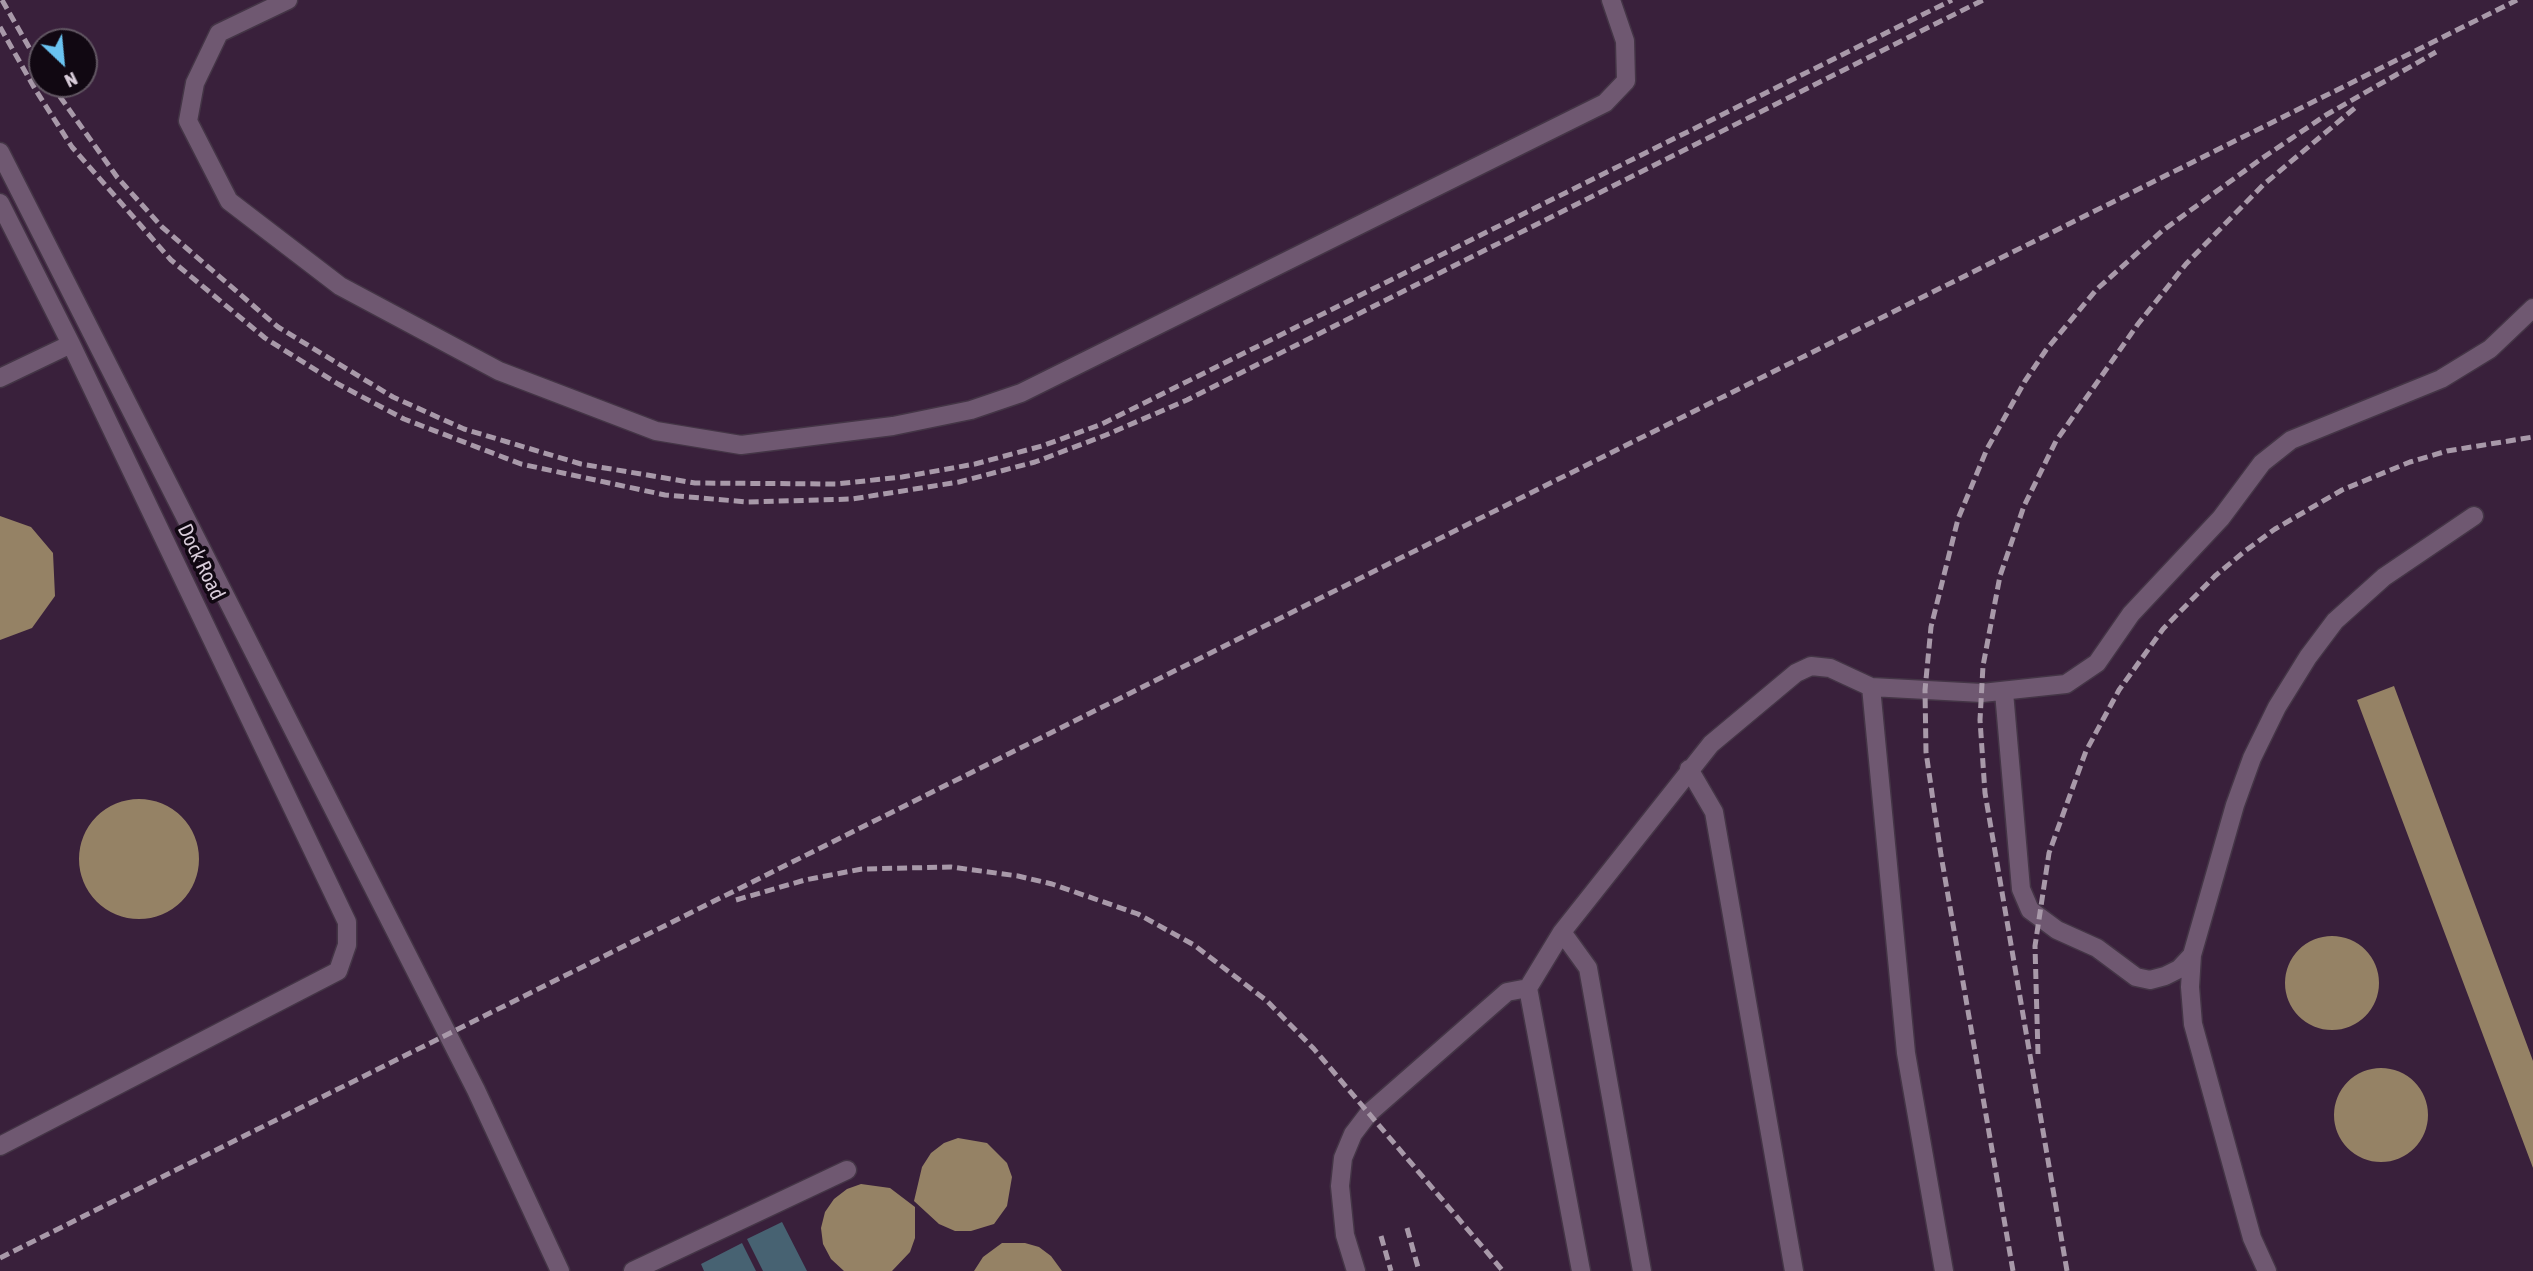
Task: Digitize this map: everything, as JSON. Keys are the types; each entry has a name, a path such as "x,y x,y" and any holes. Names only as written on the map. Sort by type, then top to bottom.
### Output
{"lane":[{"path":"288,0 219,33 195,83 188,121 229,201 340,286 499,372 656,431 741,445 893,426 971,410 1021,393 1605,103 1626,81 1625,41 1611,0"},
{"path":"0,152 476,1090 560,1271"},
{"name":"Dock Road","path":"0,203 71,344 347,922 346,945 338,971 0,1146"},
{"path":"1581,1271 1528,988 1562,932 1711,744 1803,669 1811,666 1830,668 1871,687 2004,691 2066,684 2090,669 2131,614 2221,518 2262,463 2291,440 2441,379 2490,349 2533,308"},
{"path":"0,378 71,344"},
{"path":"2267,1271 2252,1238 2193,1024 2190,987 2192,955 2235,805 2252,758 2277,707 2308,657 2335,621 2384,577 2474,516"},
{"path":"1871,687 1906,1053 1944,1271"},
{"path":"2004,691 2021,889 2030,910 2057,930 2097,947 2136,976 2150,980 2179,970 2192,955"},
{"path":"1689,769 1714,812 1794,1271"},
{"path":"1562,932 1588,968 1642,1271"},
{"path":"1356,1271 1345,1235 1339,1186 1343,1158 1353,1134 1369,1113 1507,992 1528,988"},
{"path":"633,1271 847,1170"}],"shaded area":[{"path":"0,0 2533,0 2533,1271 0,1271"}],"water":[{"path":"782,1222 807,1271 763,1271 747,1239"},
{"path":"742,1243 756,1271 704,1271 701,1264"}],"building":[{"path":"0,516 31,527 53,553 55,596 32,628 0,640"},
{"path":"2394,686 2533,1061 2533,1168 2357,700"},
{"path":"139,799 162,803 182,816 195,836 199,859 195,882 182,902 162,915 139,919 116,915 96,902 83,882 79,859 83,836 96,816 116,803"},
{"path":"2332,936 2350,940 2365,950 2375,965 2379,983 2375,1001 2365,1016 2350,1026 2332,1030 2314,1026 2299,1016 2289,1001 2285,983 2289,965 2299,950 2314,940"},
{"path":"2381,1068 2399,1072 2414,1082 2424,1097 2428,1115 2424,1133 2414,1148 2399,1158 2381,1162 2363,1158 2348,1148 2338,1133 2334,1115 2338,1097 2348,1082 2363,1072"},
{"path":"958,1138 987,1143 1007,1163 1012,1177 1007,1206 994,1224 971,1231 955,1231 939,1224 914,1201 922,1167 931,1153 944,1143"},
{"path":"861,1184 890,1188 915,1207 915,1238 910,1252 892,1271 844,1271 831,1259 823,1244 821,1228 825,1212 834,1199 847,1189"},
{"path":"1002,1243 1025,1243 1039,1247 1051,1256 1062,1271 974,1271 983,1257"}],"railway":[{"path":"2,0 28,46"},
{"path":"61,98 117,177 162,227 278,327 393,397 464,429 581,464 695,483 836,484 902,477 975,464 1042,446 1102,424 1952,0"},
{"path":"0,27 72,147 171,260 265,338 338,384 404,419 521,464 665,495 748,502 852,499 959,482 1035,462 1106,435 1187,400 1983,0"},
{"path":"0,1258 2517,0"},
{"path":"2013,1271 1941,855 1926,752 1925,690 1931,627 1958,519 1987,449 2025,381 2046,350 2097,289 2162,231 2261,159 2326,115 2436,52"},
{"path":"2067,1271 1985,793 1980,720 1983,666 2000,576 2024,506 2056,441 2138,324 2186,264 2263,185 2356,107"},
{"path":"2038,1054 2035,946 2049,853 2086,751 2119,690 2163,629 2215,576 2245,551 2275,529 2342,490 2410,462 2447,451 2533,437"},
{"path":"736,900 805,880 862,869 951,867 1018,876 1052,884 1138,914 1194,945 1267,1001 1314,1049 1503,1271"},
{"path":"1407,1228 1419,1271"},
{"path":"1381,1236 1391,1271"}]}
